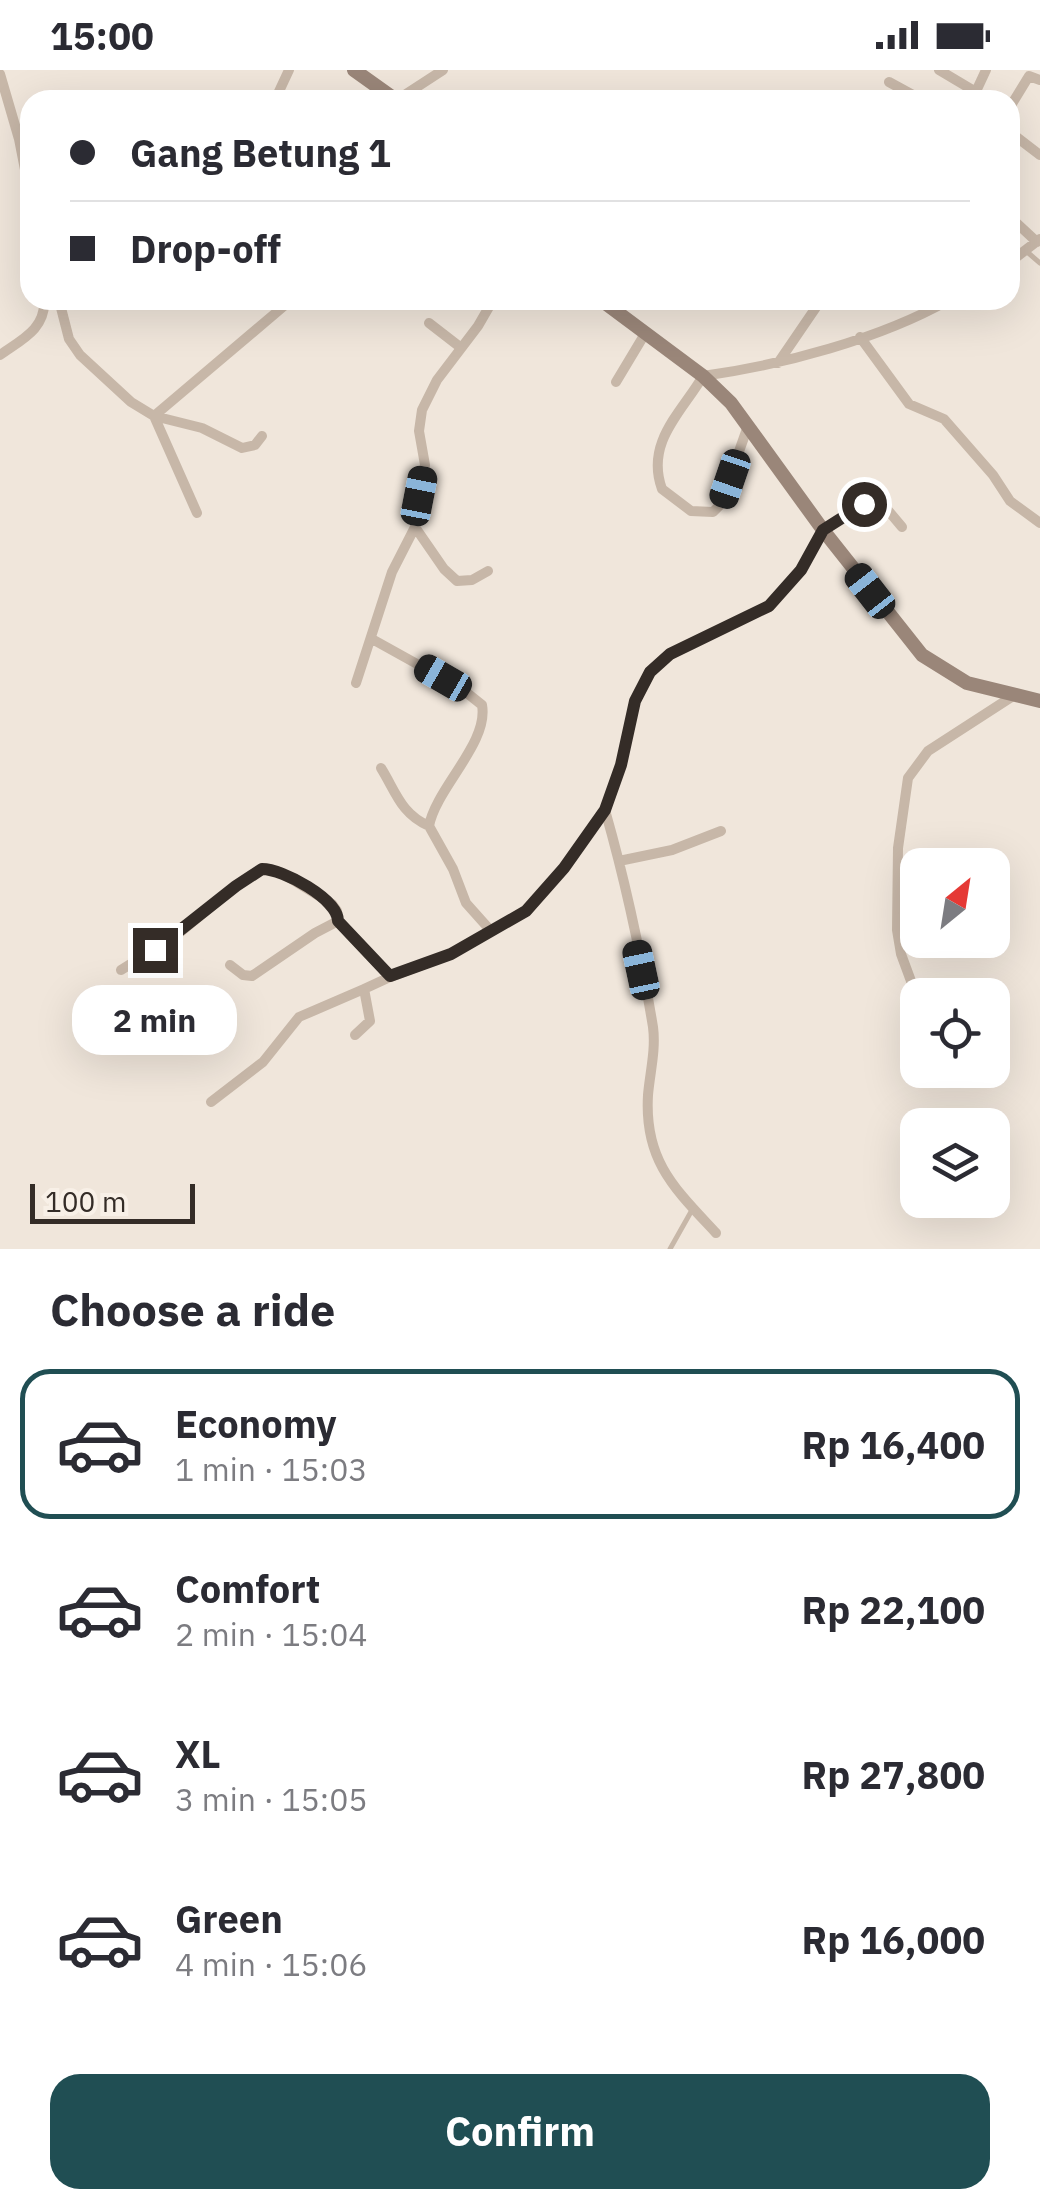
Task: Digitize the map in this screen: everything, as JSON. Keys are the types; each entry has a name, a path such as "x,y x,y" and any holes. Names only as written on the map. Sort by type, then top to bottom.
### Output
{"main road":[{"path":"354,70 380,90"},
{"path":"616,310 704,376 748,426 823,530 922,655 966,683 1040,701"}],"street":[{"path":"408,90 443,70"},
{"path":"939,70 966,90"},
{"path":"0,74 20,144"},
{"path":"889,82 904,90"},
{"path":"1020,140 1040,155"},
{"path":"1020,255 1038,240"},
{"path":"0,355 38,326 44,310"},
{"path":"61,310 68,339 78,352 125,397 154,416 202,428 242,448 255,444 262,436"},
{"path":"154,416 278,310"},
{"path":"356,684 392,572 415,527 425,465 419,421 431,390 487,310"},
{"path":"778,364 814,310"},
{"path":"748,426 717,510 709,514 691,511 666,494 658,476 664,434 704,376 778,364 925,310"},
{"path":"430,323 460,347"},
{"path":"616,382 646,332"},
{"path":"860,337 909,404 944,419 1010,500 1040,523"},
{"path":"154,416 197,513"},
{"path":"211,1102 263,1062 299,1017 390,976 451,954 510,923 544,893 605,810 621,765 635,701 650,672 670,654 769,606 801,570 823,530 874,499 902,527"},
{"path":"415,527 457,581 472,580 488,570"},
{"path":"372,639 482,704 480,726 434,810 430,826"},
{"path":"910,978 897,930 898,848 908,778 928,751 1013,696"},
{"path":"381,768 402,808 430,826 466,903 491,931"},
{"path":"605,810 653,1030 648,1126 659,1165 692,1210 716,1233"},
{"path":"619,861 672,850 721,831"},
{"path":"121,970 170,941 262,869 280,872 335,908 338,921 390,976"},
{"path":"230,965 240,974 252,976 298,943 338,921"},
{"path":"355,1036 370,1021 364,989"}],"lane":[{"path":"1026,251 1040,263"},
{"path":"670,1249 692,1210"}],"route":[{"path":"155,950 262,869 280,872 332,904 338,921 390,976 451,954 510,923 544,893 605,810 621,765 635,701 650,672 670,654 769,606 801,570 823,530 864,504"}]}
